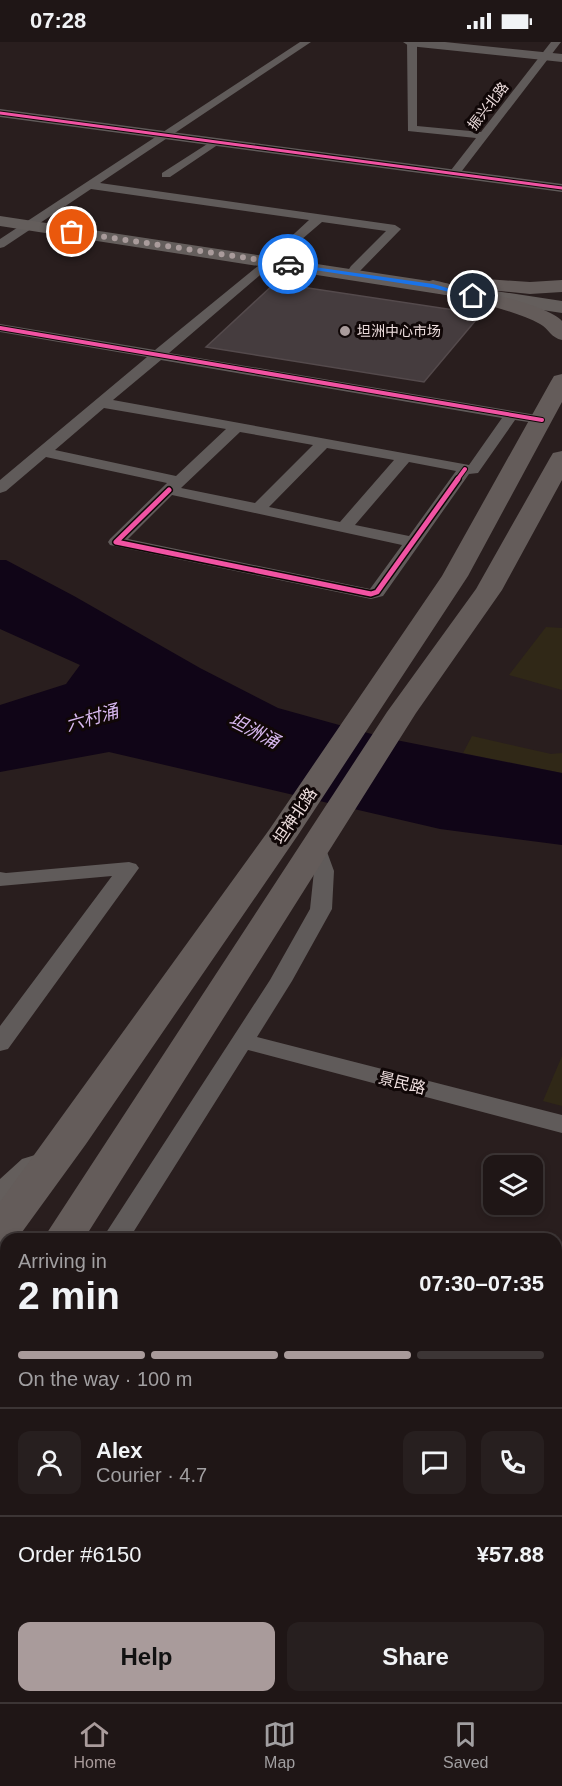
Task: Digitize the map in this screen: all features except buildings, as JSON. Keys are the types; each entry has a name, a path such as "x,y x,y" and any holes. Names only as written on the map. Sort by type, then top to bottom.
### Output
{"main road":[{"path":"0,215 32,223"},
{"path":"0,221 32,223 439,284 562,298"},
{"path":"272,259 355,269 562,307"},
{"path":"439,284 530,288 562,286"},
{"path":"439,284 549,320 562,334"},
{"name":"坦神北路","path":"0,1232 72,1134 282,836 455,576 562,381"},
{"name":"坦神北路","path":"67,1233 402,712 489,590 562,458"},
{"path":"0,1200 72,1134"},
{"path":"83,1233 87,1201"}],"street":[{"path":"0,244 306,42"},
{"path":"485,136 412,129 416,42 562,58"},
{"name":"振兴北路","path":"454,174 556,42"},
{"path":"0,113 562,188"},
{"path":"166,175 215,141"},
{"path":"89,185 395,229 355,269"},
{"path":"0,488 6,473 45,452 319,218"},
{"path":"0,328 542,420"},
{"path":"103,403 473,470 511,415"},
{"path":"237,427 116,542 370,594 377,592 465,469"},
{"path":"258,509 323,443"},
{"path":"45,452 258,509 413,542"},
{"path":"344,527 405,457"},
{"path":"119,1233 282,981 321,909 324,871 316,845"},
{"path":"0,879 129,868 0,1043"},
{"name":"景民路","path":"242,1041 562,1124"}],"shaded area":[{"path":"546,627 562,628 562,690 509,675"},
{"path":"472,736 551,754 562,753 562,773 463,753"},
{"path":"562,1056 562,1106 543,1101"}],"water":[{"path":"0,560 6,560 74,596 200,668 278,708 386,738 562,773 562,845 440,829 109,752 0,772 0,705 66,684 80,665 0,629"}],"cycle path":[{"path":"0,113 562,188"},
{"path":"0,328 542,420"},
{"path":"169,490 116,542 371,594 377,592 465,469"}],"way so far":[{"path":"72,232 288,264"}],"place":[{"name":"坦洲中心市场","path":"345,331"}],"route":[{"path":"288,264 433,286 473,296"}],"water label":[{"name":"六村涌","path":"92,718"},
{"name":"坦洲涌","path":"254,731"}]}
